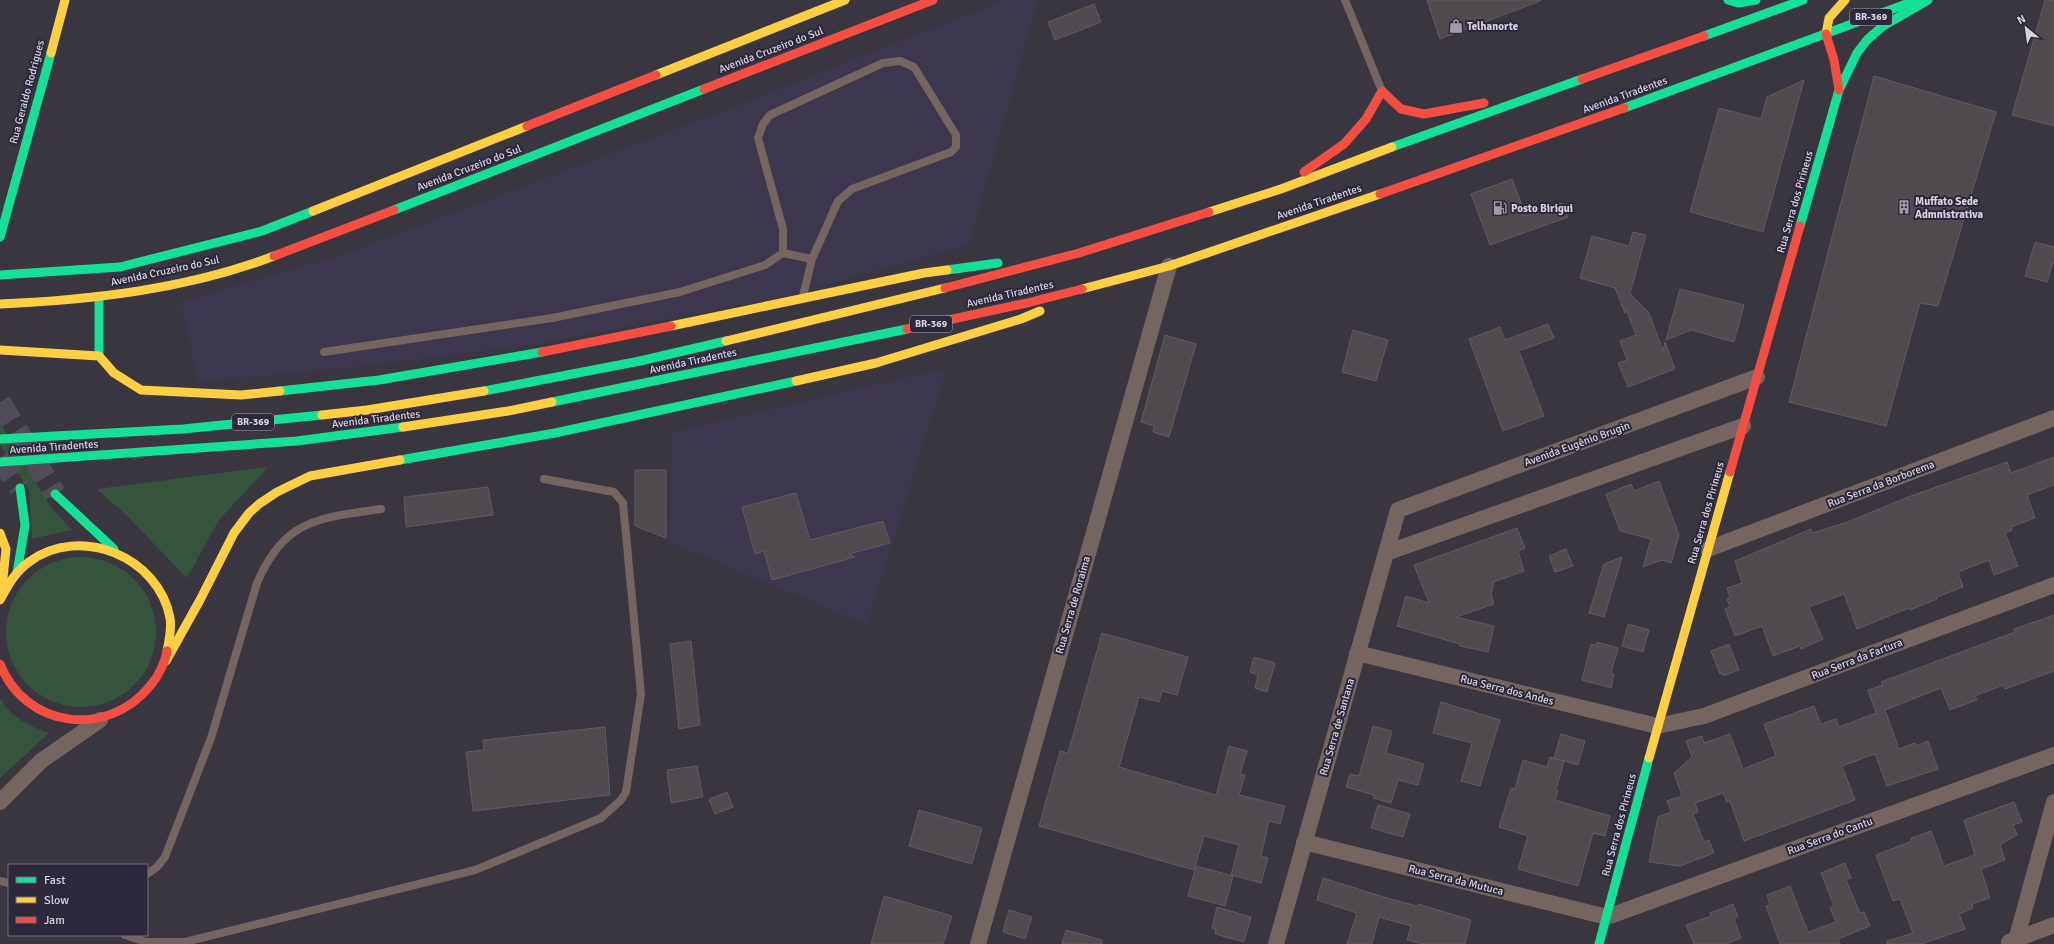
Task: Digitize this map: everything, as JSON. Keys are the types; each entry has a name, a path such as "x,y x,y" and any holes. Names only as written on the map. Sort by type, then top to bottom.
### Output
{"main road":[{"name":"Rua Geraldo Rodrigues","path":"0,237 65,0"},
{"name":"Avenida Cruzeiro do Sul","path":"0,275 120,267 262,231 845,0"},
{"name":"Avenida Cruzeiro do Sul","path":"0,304 42,303 99,297 186,281 280,255 933,0"},
{"path":"1728,0 1738,3 1756,0"},
{"name":"Avenida Tiradentes","path":"0,439 198,427 367,410 504,388 640,361 794,326 973,282 1079,253 1281,189 1393,146 1803,0"},
{"path":"1839,90 1834,60 1826,34 1829,18 1845,0"},
{"name":"Avenida Tiradentes","path":"0,462 297,441 399,428 500,412 952,320 1099,285 1169,266 1588,122 1917,0"},
{"path":"1839,90 1860,49 1872,34 1890,19 1928,0"},
{"path":"1281,189 1344,144 1366,119 1382,91 1401,109 1424,114 1565,86"},
{"name":"Rua Serra dos Pirineus","path":"1599,944 1657,726 1839,90"},
{"path":"280,255 284,222"},
{"path":"99,297 99,356 114,373 142,390 241,395 379,380 516,357 924,273 1079,253"},
{"path":"0,664 10,684 22,697 36,708 51,715 68,720 85,721 116,714 142,698 160,674 204,592 227,542 241,523 259,504 281,489 310,476 554,433 741,394 876,363 1021,319 1099,285"},
{"path":"0,350 59,355 99,356"},
{"path":"17,573 25,525 20,488"},
{"path":"55,494 115,550 130,558 143,568 154,581 163,595 171,627 170,644 166,661"},
{"path":"0,533 6,548 0,599"},
{"path":"0,599 17,573 31,561 46,552 63,546 86,544 115,550"}],"street":[{"name":"Rua Serra de Roraima","path":"978,944 1169,266"},
{"name":"Avenida Eugênio Brugin","path":"1398,510 1757,377"},
{"name":"Rua Serra da Borborema","path":"1708,550 2054,418"},
{"path":"1386,553 1743,426"},
{"name":"Rua Serra de Santana","path":"1276,944 1398,510"},
{"name":"Rua Serra da Fartura","path":"1657,726 1704,716 2054,585"},
{"name":"Rua Serra dos Andes","path":"1357,653 1657,726"},
{"path":"0,802 41,761 102,718"},
{"name":"Rua Serra do Cantu","path":"1607,917 2054,755"},
{"path":"2012,942 2054,802"},
{"name":"Rua Serra da Mutuca","path":"1304,842 1607,917"},
{"path":"2012,942 2054,925"}],"lane":[{"path":"1345,0 1382,91"},
{"path":"783,253 783,230 758,138 763,124 770,115 883,63 900,61 914,66 956,136 956,147 951,152 852,189 838,201 812,259 802,299"},
{"path":"324,352 552,318 680,292 765,265 783,253 812,259"},
{"path":"128,936 146,942 185,942 475,870 601,818 622,800 626,792 641,694 622,503 614,492 544,479"},
{"path":"148,873 157,867 165,857 212,738 257,583 265,564 289,534 306,524 331,516 381,509"}],"shaded area":[{"path":"1004,0 1038,0 969,245 779,298 527,346 346,368 198,382 181,302 344,254 726,110"},
{"path":"947,368 867,625 669,542 672,432"}],"green space":[{"path":"0,423 52,509 72,530 32,539 29,490 0,445"},
{"path":"268,467 219,520 187,578 125,514 97,489"},
{"path":"88,557 110,562 123,569 139,584 151,603 155,617 155,647 151,661 144,674 129,690 110,702 96,706 74,707 52,702 39,695 18,674 11,661 7,647 6,625 11,603 18,590 39,569 52,562 66,558"},
{"path":"0,698 4,705 15,716 27,724 49,733 0,778"}],"building":[{"name":"Telhanorte","path":"1427,0 1540,0 1540,1 1440,39"},
{"path":"2045,0 2054,0 2054,126 2012,115"},
{"path":"1094,4 1101,22 1055,40 1048,22"},
{"name":"Muffato Sede Admnistrativa","path":"1874,76 1996,112 1938,306 1920,303 1886,426 1789,402"},
{"path":"1804,80 1763,232 1690,212 1719,108 1761,119 1767,97"},
{"name":"Posto Birigui","path":"1512,179 1526,216 1562,203 1568,217 1490,245 1471,194"},
{"path":"1633,232 1646,235 1630,294 1649,313 1663,351 1665,342 1675,369 1628,387 1618,363 1627,360 1620,341 1636,335 1626,309 1625,313 1615,288 1580,278 1592,236 1629,246"},
{"path":"2035,242 2054,247 2054,259 2047,282 2025,276"},
{"path":"1680,289 1744,305 1734,342 1691,330 1666,340"},
{"path":"1548,324 1554,338 1519,351 1544,416 1503,431 1469,339 1500,327 1505,340"},
{"path":"1353,330 1388,340 1376,381 1342,372"},
{"path":"1165,335 1196,344 1169,437 1153,432 1154,426 1141,422"},
{"path":"2054,457 2054,485 2027,495 2035,518 2011,527 2012,530 2005,533 2018,566 1994,575 1989,560 1958,572 1963,587 1910,610 1909,608 1857,629 1844,594 1809,607 1823,639 1801,649 1800,646 1773,656 1762,626 1735,636 1725,609 1730,607 1727,599 1730,598 1727,588 1742,583 1735,561 1811,529 1812,533 1845,523 1908,497 2007,462 2011,473"},
{"path":"635,470 666,470 666,538 635,526"},
{"path":"1659,481 1679,535 1671,563 1662,560 1643,567 1651,539 1620,531 1606,494 1631,484 1634,491"},
{"path":"488,487 493,515 406,527 404,497"},
{"path":"796,493 810,540 883,521 890,543 849,554 855,557 772,580 764,551 755,554 742,507"},
{"path":"1517,528 1525,548 1518,551 1524,571 1494,582 1491,595 1494,604 1456,617 1494,626 1488,652 1460,646 1460,644 1397,626 1406,596 1429,603 1414,565"},
{"path":"1566,549 1573,566 1555,572 1549,556"},
{"path":"1622,557 1604,617 1589,613 1604,564"},
{"path":"2054,615 2054,671 2005,689 2003,685 1975,696 1977,700 1950,710 1941,688 1885,710 1899,749 1915,743 1916,746 1928,741 1938,769 1887,786 1875,754 1842,766 1855,800 1744,841 1730,801 1727,802 1723,793 1695,803 1698,812 1693,814 1704,842 1709,840 1714,853 1680,866 1649,862 1658,817 1671,812 1667,801 1682,796 1674,773 1692,757 1686,741 1702,736 1704,743 1730,734 1743,769 1776,756 1764,724 1814,706 1821,724 1836,719 1839,727 1876,713 1868,690 1883,685 1881,682 2015,632 2014,629"},
{"path":"1628,624 1649,630 1643,652 1622,646"},
{"path":"1102,633 1188,657 1177,695 1162,691 1159,702 1139,697 1119,767 1216,795 1229,746 1247,751 1240,774 1245,775 1239,795 1285,806 1280,824 1269,821 1261,856 1268,858 1261,883 1231,875 1239,845 1204,836 1194,870 1039,826 1060,751 1068,753"},
{"path":"691,641 700,725 679,729 670,644"},
{"path":"1597,642 1618,648 1611,673 1614,674 1611,688 1582,680 1591,644 1596,645"},
{"path":"1729,644 1739,670 1723,676 1722,673 1720,674 1711,651"},
{"path":"1254,657 1275,663 1267,692 1255,688 1258,675 1250,672"},
{"path":"1441,702 1500,720 1480,786 1461,781 1472,743 1433,733"},
{"path":"1373,726 1392,731 1386,753 1424,764 1418,785 1398,780 1391,803 1373,798 1374,795 1346,787 1350,774 1359,776"},
{"path":"605,727 610,795 473,811 466,752 484,750 483,740"},
{"path":"1561,734 1585,741 1578,765 1554,758"},
{"path":"1550,757 1564,761 1556,790 1558,791 1555,800 1610,816 1605,836 1593,833 1578,886 1518,869 1528,836 1499,827 1511,788 1515,789 1523,760 1547,767"},
{"path":"697,766 703,797 671,803 667,770"},
{"path":"727,792 733,807 715,814 709,799"},
{"path":"2014,802 2022,822 2013,825 2017,835 2000,845 2005,860 1981,869 1990,898 1972,904 1973,908 1959,914 1965,929 1922,944 1887,944 1887,941 1913,933 1900,899 1893,901 1876,855 1912,841 1911,838 1931,831 1944,866 1975,855 1964,820"},
{"path":"1378,805 1410,814 1403,837 1371,828"},
{"path":"919,810 982,828 972,864 909,846"},
{"path":"1845,863 1851,878 1846,880 1860,913 1864,912 1870,926 1838,939 1840,944 1780,944 1766,906 1770,905 1767,895 1790,886 1808,932 1836,922 1830,908 1834,906 1821,873"},
{"path":"1196,866 1233,876 1225,906 1188,896"},
{"path":"1323,878 1387,898 1417,906 1418,904 1471,920 1465,944 1422,944 1407,940 1411,926 1379,917 1372,944 1347,944 1357,913 1317,900"},
{"path":"884,896 952,916 943,944 871,944"},
{"path":"1733,904 1738,917 1734,919 1741,938 1726,944 1694,944 1686,925 1711,916 1710,913"},
{"path":"1217,907 1251,917 1244,942 1215,934 1216,929 1212,928"},
{"path":"1009,910 1032,917 1025,939 1003,932"},
{"path":"1066,930 1102,940 1102,944 1062,944"}],"tunnel":[{"path":"0,402 55,494"},
{"path":"0,458 20,488"}],"traffic: fast":[{"path":"1728,0 1738,3 1756,0"},
{"path":"1704,36 1803,0"},
{"path":"1624,108 1917,0"},
{"path":"1800,226 1839,90 1857,53 1867,40 1883,26 1928,0"},
{"path":"0,237 51,53"},
{"path":"1392,147 1582,79"},
{"path":"394,210 704,89"},
{"path":"0,275 120,267 262,231 313,211"},
{"path":"947,270 998,263"},
{"path":"99,297 99,356"},
{"path":"552,402 907,329"},
{"path":"484,391 640,361 726,341"},
{"path":"280,391 379,380 542,352"},
{"path":"400,460 555,433 796,381"},
{"path":"0,439 183,429 322,415"},
{"path":"0,462 297,441 403,427"},
{"path":"17,573 25,525 20,488"},
{"path":"55,494 114,549"},
{"path":"1599,944 1649,758"}],"traffic: slow":[{"path":"51,53 65,0"},
{"path":"656,75 845,0"},
{"path":"1826,34 1829,18 1845,0"},
{"path":"313,211 527,126"},
{"path":"1209,212 1281,189 1392,147"},
{"path":"1082,289 1169,266 1380,194"},
{"path":"0,304 104,296 174,285 208,277 274,256"},
{"path":"671,326 924,273 947,270"},
{"path":"726,341 945,288"},
{"path":"796,381 876,363 1021,319 1040,311"},
{"path":"0,350 99,356 114,373 141,390 241,395 280,391"},
{"path":"322,415 367,410 484,391"},
{"path":"403,427 508,411 552,402"},
{"path":"166,661 200,600 234,533 249,513 259,504 277,492 310,476 400,460"},
{"path":"1649,758 1730,472"},
{"path":"0,533 6,549 1,597"},
{"path":"0,600 16,574 29,562 49,551 71,546 93,547 114,553 134,563 150,578 163,597 171,622 167,651"}],"traffic: jam":[{"path":"704,89 933,0"},
{"path":"1826,34 1834,60 1839,90"},
{"path":"1582,79 1704,36"},
{"path":"527,126 656,75"},
{"path":"1304,172 1344,144 1366,119 1382,91 1401,109 1424,114 1484,103"},
{"path":"1380,194 1624,108"},
{"path":"274,256 394,210"},
{"path":"945,288 1079,253 1209,212"},
{"path":"1730,472 1800,226"},
{"path":"907,329 1027,303 1082,289"},
{"path":"542,352 671,326"},
{"path":"0,664 12,685 28,702 47,713 68,719 90,719 112,714 132,703 150,686 156,678 161,670 167,651"}],"place":[{"name":"Telhanorte","path":"1456,26"},
{"name":"Muffato Sede Admnistrativa","path":"1904,207"},
{"name":"Posto Birigui","path":"1500,208"}]}
